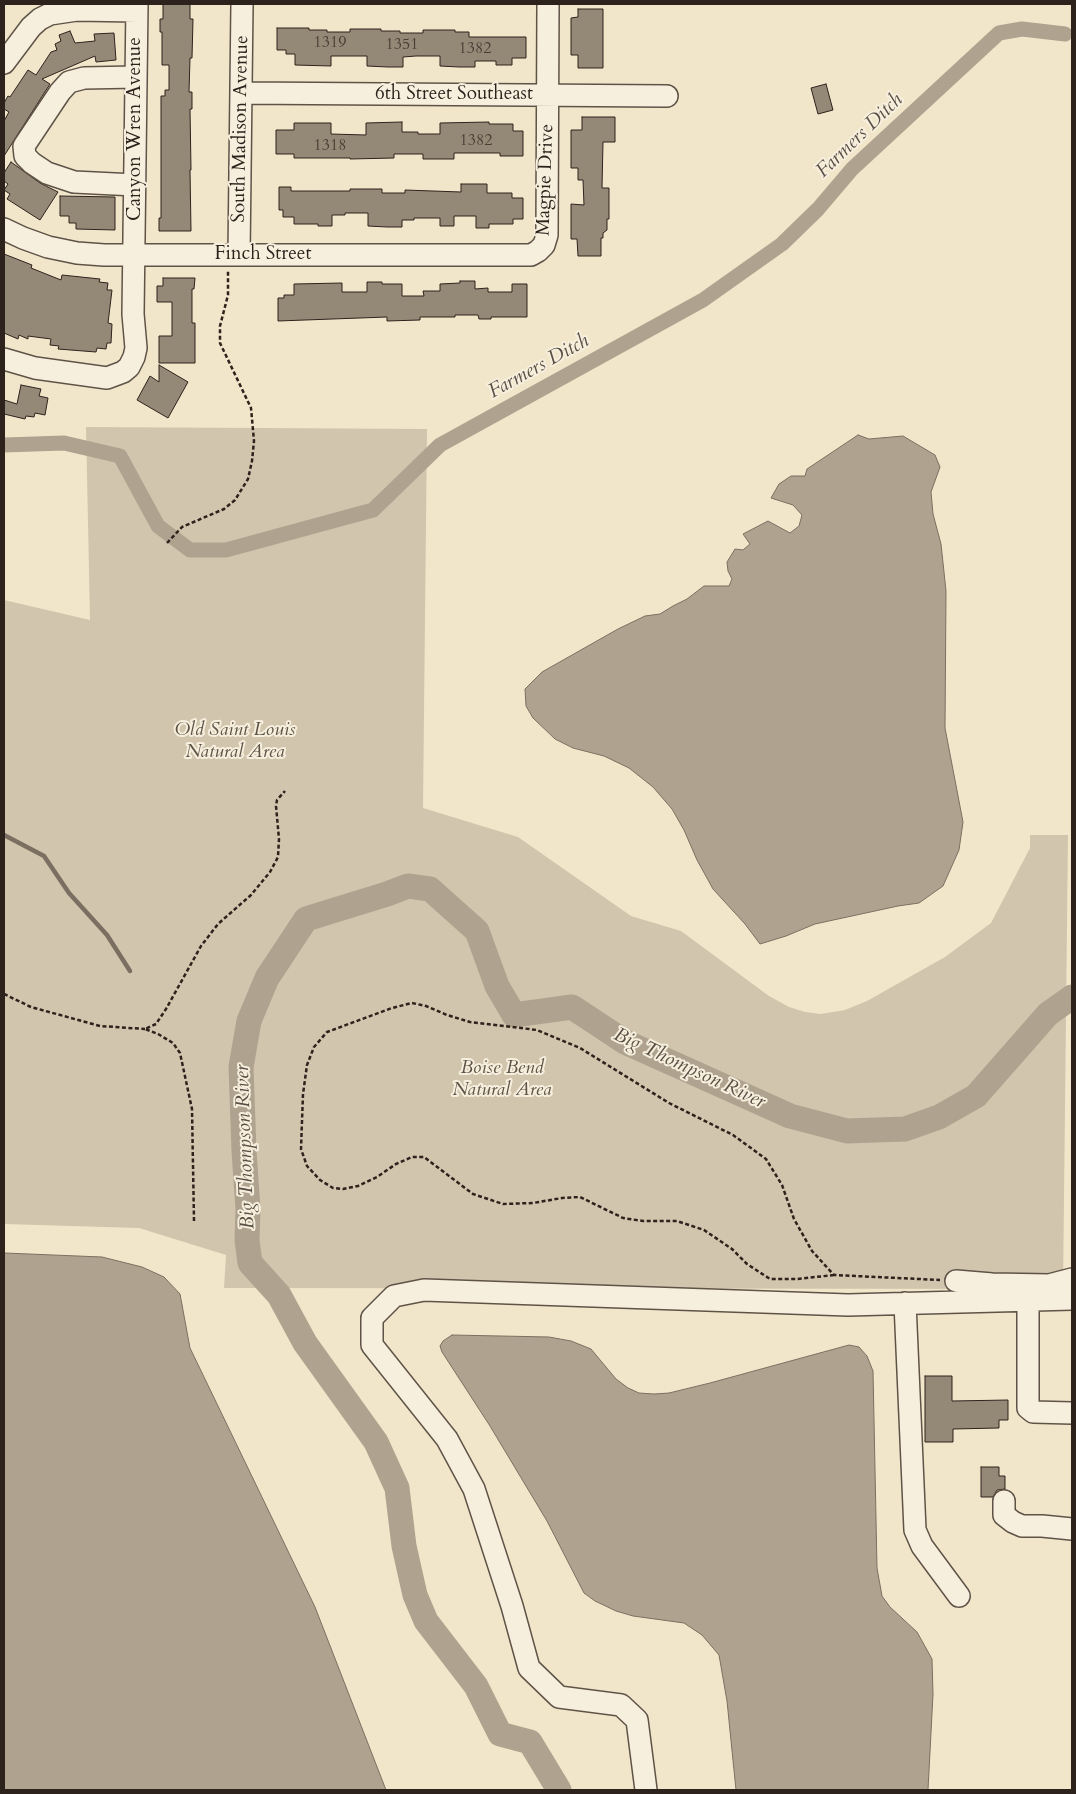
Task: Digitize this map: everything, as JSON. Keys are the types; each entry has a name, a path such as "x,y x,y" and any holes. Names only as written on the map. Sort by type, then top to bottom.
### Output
{"street":[{"name":"South Madison Avenue","path":"233,255 242,93 242,4"},
{"name":"Magpie Drive","path":"527,256 538,251 544,245 547,235 548,4"},
{"path":"4,63 31,27 40,19 50,14 78,10 137,7"},
{"name":"Canyon Wren Avenue","path":"4,359 35,368 107,378 123,372 131,362 136,348 134,314 137,7"},
{"path":"136,77 84,78 70,82 60,92 24,146 25,156 47,173 74,182 136,185"},
{"name":"6th Street Southeast","path":"242,93 666,96"},
{"name":"Finch Street","path":"4,229 48,248 77,253 135,255 527,256"},
{"path":"956,1281 1049,1285 1072,1279"},
{"path":"646,1790 637,1720 620,1705 558,1697 529,1668 512,1606 474,1489 447,1439 372,1346 372,1318 394,1296 424,1290 838,1305 1072,1299"},
{"path":"1028,1300 1028,1408 1033,1412 1072,1413"},
{"path":"905,1304 915,1530 922,1546 959,1596"},
{"path":"1004,1501 1004,1515 1022,1526 1042,1526 1072,1530"}],"path":[{"path":"167,543 182,527 224,509 235,500 248,479 254,441 251,408 220,342 220,326 228,295 233,255"},
{"path":"145,1030 156,1024 166,1009 200,946 218,924 251,895 270,872 278,857 277,800 285,790"},
{"path":"4,994 31,1007 100,1026 145,1030 173,1042 180,1053 192,1109 194,1222"},
{"path":"834,1275 812,1251 794,1219 782,1185 766,1159 733,1135 669,1103 580,1048 537,1030 470,1022 426,1006 412,1003 392,1008 327,1032 314,1046 308,1064 303,1094 301,1149 308,1166 320,1180 333,1188 343,1189 358,1186 412,1157 424,1158 473,1194 503,1204 534,1203 580,1197 623,1218 643,1222 677,1221 704,1230 732,1249 747,1264 770,1279 796,1279 834,1275 956,1281"}],"green space":[{"path":"86,427 427,429 423,808 518,837 631,916 681,931 769,996 789,1007 821,1014 845,1010 867,1001 945,957 991,923 1030,848 1030,835 1068,835 1063,1289 224,1288 226,1255 139,1228 4,1224 4,600 90,620"}],"shaded area":[{"path":"858,435 869,439 903,436 935,455 940,467 931,492 933,514 941,544 946,591 945,728 963,822 959,850 943,886 919,903 815,924 760,944 745,924 713,889 672,809 653,787 629,768 604,756 573,748 555,739 533,718 526,706 525,689 542,672 618,629 645,616 660,614 687,599 704,586 729,586 732,579 728,571 727,562 735,549 743,550 750,544 743,534 768,521 790,533 799,526 802,515 793,505 771,498 779,484 791,476 805,476 807,469"},
{"path":"4,1253 102,1257 142,1267 164,1277 180,1294 190,1348 315,1607 386,1790 4,1790"},
{"path":"452,1335 549,1337 571,1341 591,1349 616,1379 628,1388 639,1393 654,1394 669,1393 710,1383 849,1345 859,1347 867,1356 873,1371 877,1568 882,1596 890,1607 917,1632 932,1659 933,1694 928,1790 736,1790 727,1701 719,1655 702,1635 684,1623 633,1616 616,1611 595,1601 584,1593 547,1521 490,1426 442,1352 440,1346 443,1341"}],"building":[{"path":"163,4 190,4 190,19 193,19 189,92 192,92 192,109 190,109 191,231 159,231 159,218 161,218 161,96 165,96 165,90 169,90 169,65 162,65 160,19 163,19"},
{"path":"578,9 603,9 603,68 578,68 578,55 571,55 571,18 578,17"},
{"path":"277,28 309,28 309,30 327,30 327,32 350,32 350,29 381,29 381,31 400,31 400,33 423,33 423,30 455,30 455,32 469,32 469,37 526,37 526,58 512,58 512,65 496,65 496,61 475,61 475,67 459,67 440,66 440,56 416,56 403,57 403,67 388,67 367,66 367,56 331,56 331,66 295,65 295,54 286,54 286,50 277,50"},
{"path":"70,31 75,43 95,41 94,34 114,33 116,60 96,62 95,56 42,79 50,84 4,156 4,121 9,112 4,109 4,103 28,70 36,75 51,52 57,50 55,44 61,41 59,35"},
{"path":"826,84 833,110 818,114 811,88"},
{"path":"582,117 615,117 615,142 603,142 602,188 609,188 609,219 607,219 607,230 603,233 603,238 601,238 601,256 578,256 577,239 571,239 571,204 584,205 583,180 578,180 578,168 571,168 571,130 582,130"},
{"path":"402,122 402,132 418,132 418,134 440,134 440,123 489,122 489,124 513,124 513,131 523,131 523,156 500,156 500,153 454,153 454,159 423,159 423,154 394,154 394,158 350,159 294,158 294,154 276,154 276,130 294,130 294,123 331,123 331,134 366,135 366,123"},
{"path":"11,162 40,183 58,192 40,220 7,199 10,194 4,190 8,184 4,181 4,173"},
{"path":"461,184 487,184 487,193 512,193 512,198 523,198 523,219 513,219 513,224 489,224 489,228 476,228 476,216 454,216 454,226 440,226 440,218 414,218 414,220 402,220 402,227 387,227 368,226 368,213 345,213 345,215 332,215 332,226 318,226 318,224 294,224 294,217 283,217 283,210 279,210 279,187 291,187 291,191 382,189 382,193 405,193 405,190 461,192"},
{"path":"60,196 115,197 115,230 76,229 76,223 69,223 69,216 60,216"},
{"path":"4,254 32,265 31,268 61,280 62,275 100,279 99,282 108,283 107,290 112,290 108,323 112,324 111,343 107,343 106,349 97,348 96,352 58,349 59,346 50,345 51,339 28,336 28,339 19,335 18,339 4,333"},
{"path":"163,278 195,278 194,289 192,289 192,323 195,323 195,363 159,363 159,336 172,336 172,302 157,302 157,286 163,286"},
{"path":"460,281 475,281 475,289 488,288 488,292 512,292 512,284 527,284 527,317 479,319 478,315 455,315 455,317 420,317 420,320 387,321 387,317 278,321 278,298 284,298 284,295 294,295 294,284 342,283 342,292 367,292 367,282 382,282 382,284 402,284 402,296 424,296 423,291 440,291 440,284 460,283"},
{"path":"159,365 188,382 168,418 137,400 150,376 159,382"},
{"path":"21,385 41,389 39,396 48,398 45,415 35,413 34,417 26,416 25,419 4,414 4,400 17,404"},
{"path":"925,1376 952,1376 952,1401 1008,1400 1008,1420 999,1420 999,1428 953,1429 953,1442 925,1442"},
{"path":"981,1467 999,1467 999,1476 1005,1476 1005,1489 997,1490 993,1497 981,1497"}],"waterway":[{"name":"Farmers Ditch","path":"4,445 64,443 120,456 158,526 190,550 226,550 373,510 440,445 703,300 782,244 818,209 852,169 999,33 1022,29 1065,34"},
{"path":"4,835 44,856 69,893 107,935 130,971"},
{"name":"Big Thompson River","path":"559,1790 530,1742 500,1734 476,1686 426,1621 415,1595 404,1546 397,1488 376,1442 305,1343 279,1295 250,1263 247,1240 248,1209 241,1067 249,1021 267,978 306,919 408,886 430,889 477,931 497,986 514,1015 572,1007 625,1042 790,1116 847,1131 905,1129 939,1117 976,1096 1048,1014 1072,997"}],"park label":[{"name":"Old Saint Louis Natural Area","path":"235,742"},
{"name":"Boise Bend Natural Area","path":"502,1080"}]}
